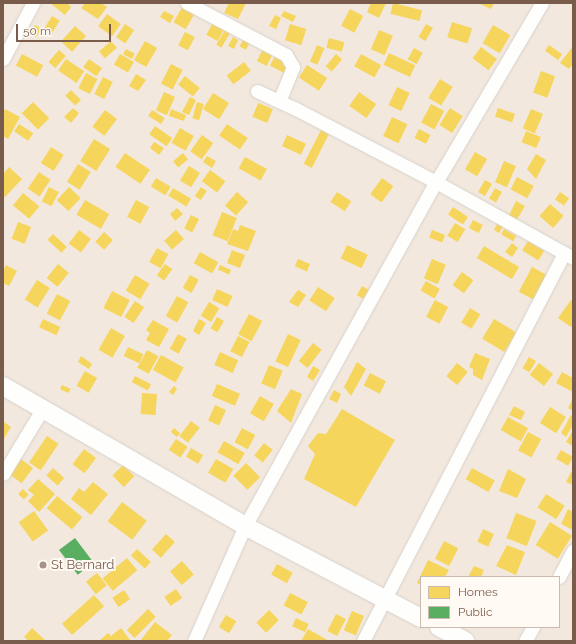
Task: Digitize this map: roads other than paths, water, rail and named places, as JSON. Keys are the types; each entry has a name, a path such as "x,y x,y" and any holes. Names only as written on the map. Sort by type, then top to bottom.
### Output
{"street":[{"path":"5,52 33,3"},
{"path":"187,3 286,55 294,67 279,101"},
{"path":"194,641 245,526 436,182 542,3"},
{"path":"258,91 436,182 569,256 362,641"},
{"path":"3,386 245,526 420,617"},
{"path":"3,474 43,408"},
{"path":"560,576 573,551"},
{"path":"440,628 465,641"},
{"path":"525,641 532,628"}],"place":[{"name":"St Bernard","path":"43,565"}]}
